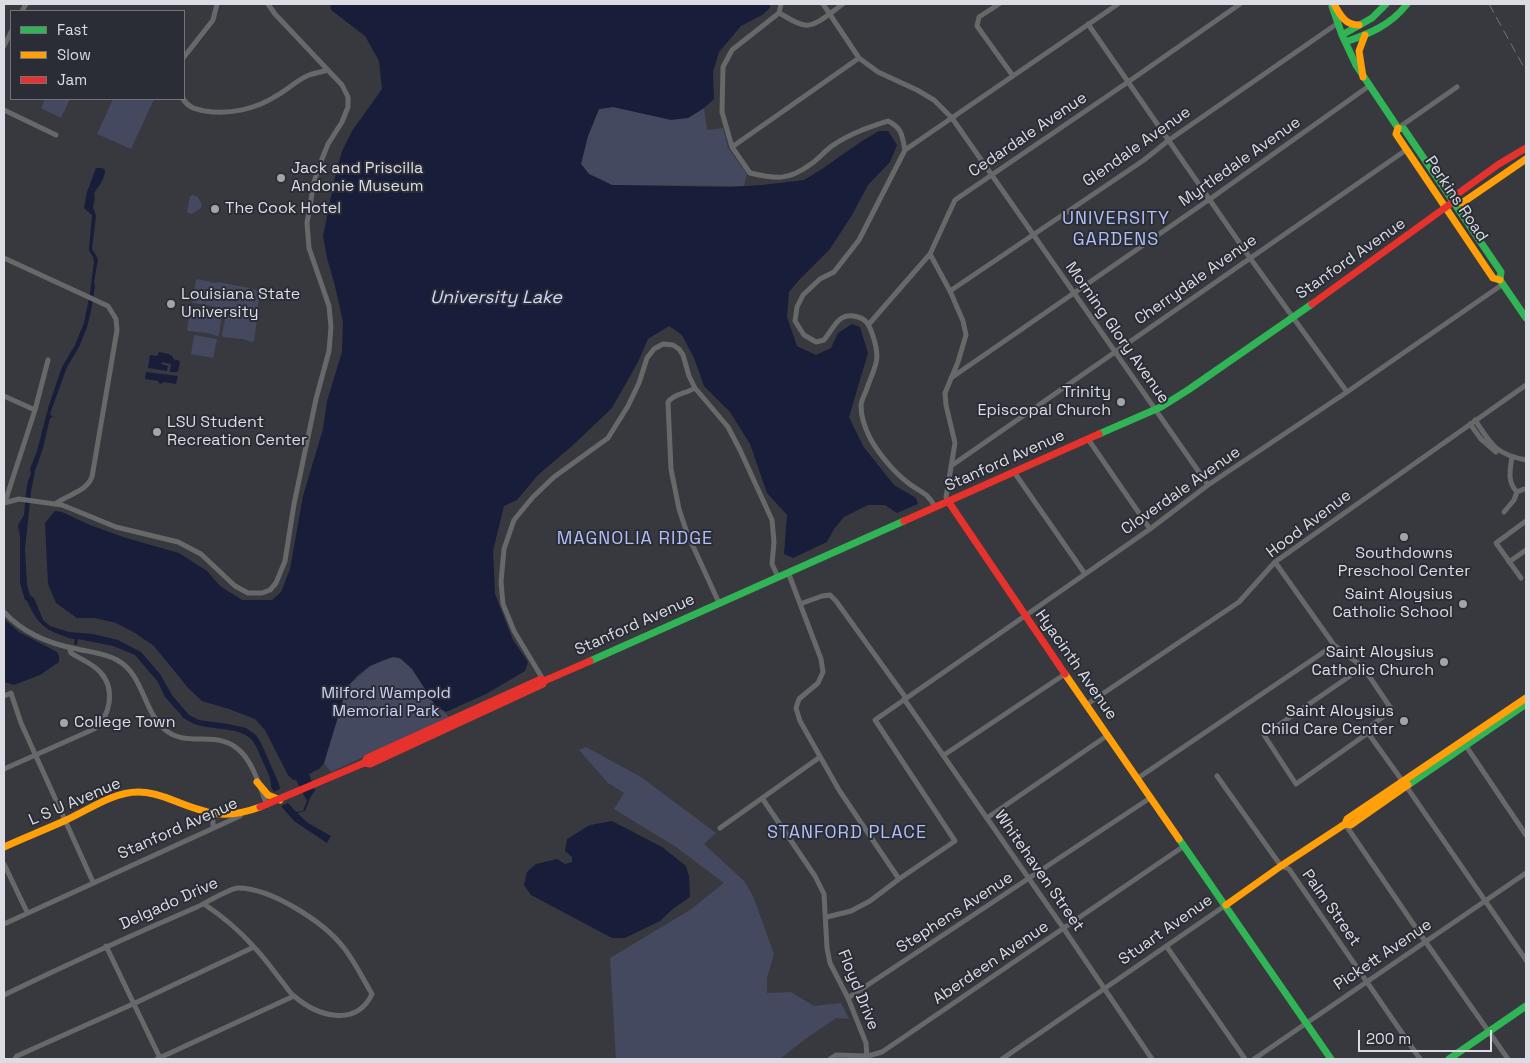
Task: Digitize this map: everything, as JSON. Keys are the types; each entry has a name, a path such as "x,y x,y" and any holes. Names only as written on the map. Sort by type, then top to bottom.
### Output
{"main road":[{"name":"Perkins Road","path":"1333,4 1344,39 1363,77 1398,128 1404,129 1501,272 1502,282 1526,318"},
{"path":"1333,4 1348,23 1355,26 1362,24"},
{"path":"1344,39 1376,15 1386,4"},
{"path":"1344,39 1366,34 1380,28 1394,19 1407,4"},
{"path":"1363,77 1358,52 1366,34"},
{"name":"Perkins Road","path":"1398,128 1396,134 1445,208 1493,278 1502,282"},
{"path":"1526,148 1456,194 1453,202 1462,203 1526,159"},
{"name":"Stanford Avenue","path":"245,813 280,800 364,763 370,764 543,684 544,681 1155,409 1181,395 1453,202"},
{"name":"Hyacinth Avenue","path":"948,501 1086,705 1331,1059"},
{"name":"Stuart Avenue","path":"1405,784 1466,746 1526,704"},
{"name":"Stuart Avenue","path":"1226,905 1346,824 1351,825 1405,784 1526,704"},
{"path":"258,782 268,795 280,800"},
{"name":"L S U Avenue","path":"4,847 65,821 112,798 138,792 157,794 213,814 245,813"},
{"path":"1449,1059 1526,1006"}],"street":[{"path":"185,56 213,20 217,4"},
{"path":"5,503 19,499 55,504 70,508 116,527 184,544 214,564 231,583 243,591 254,594 262,593 270,590 276,584 285,561 299,480 330,343 329,306 309,248 307,231 309,207 319,167 328,144 342,122 348,108 348,97 342,85 275,14 268,4"},
{"path":"781,4 779,13 732,50 723,68 722,112 732,147 750,174 774,178 791,176 811,164 834,144 872,126 888,121 898,126 903,137 905,150"},
{"name":"Morning Glory Avenue","path":"823,4 859,58 878,72 934,100 952,118 1208,485"},
{"path":"779,13 806,26 815,24 843,4"},
{"path":"999,4 979,18 977,26 1013,76"},
{"path":"935,507 927,495 908,483 891,467 871,440 863,422 861,404 877,365 877,349 869,324 861,317 850,314 843,316 837,321 824,340 816,342 804,335 795,321 798,307 803,295 820,279 834,272 859,240 905,150 1118,4"},
{"name":"Cedardale Avenue","path":"869,324 930,254 955,200 1240,4"},
{"name":"Glendale Avenue","path":"950,291 1144,160 1169,140 1338,23"},
{"path":"1088,24 1250,258 1347,392"},
{"path":"4,46 10,34"},
{"path":"732,147 859,58"},
{"path":"184,100 187,106 197,110 214,112 235,111 259,104 274,97 308,75 328,70"},
{"name":"Myrtledale Avenue","path":"951,378 1210,199 1369,86"},
{"path":"1398,128 1456,87"},
{"path":"4,110 56,135"},
{"name":"Cherrydale Avenue","path":"951,466 1406,150"},
{"path":"930,254 950,291 963,321 966,335 946,393 946,405 955,443 946,496 948,501"},
{"path":"4,258 102,302 110,307 117,323 92,477 83,489 61,499 55,504"},
{"name":"Cloverdale Avenue","path":"899,879 955,841 875,720 1150,529 1208,485 1347,392 1502,282"},
{"path":"544,681 514,631 502,604 501,582 504,549 514,520 532,497 554,477 608,438 628,406 639,383 647,358 654,349 663,344 673,345 679,349 695,388 728,427 772,520 774,542 772,564 778,577"},
{"path":"5,503 35,410 48,360"},
{"name":"Hood Avenue","path":"1086,705 1239,602 1275,562 1526,385"},
{"path":"695,388 673,397 668,402 671,469 687,533 718,603"},
{"path":"4,396 35,410"},
{"path":"1475,420 1488,439 1504,454"},
{"path":"1470,424 1488,446 1496,452 1526,460"},
{"path":"1088,439 1150,529"},
{"path":"1512,457 1510,476 1517,492"},
{"path":"1014,472 1085,574"},
{"path":"1504,512 1514,500 1517,492 1524,489"},
{"path":"1521,578 1496,544 1526,521"},
{"path":"1509,562 1526,550"},
{"path":"1275,562 1334,645 1363,667 1392,710 1372,725 1368,733 1296,784 1264,735 1363,667"},
{"path":"788,572 821,659 823,672 818,683 799,699 796,708 800,721 839,790 899,879 870,901 851,911 826,917"},
{"name":"Whitehaven Street","path":"800,604 830,595 836,601 905,698 1152,1059"},
{"path":"4,612 15,623 32,634 50,642 99,653 122,663 138,682 157,722 168,733 180,738 215,739 231,744 244,755 252,768 268,805"},
{"path":"1138,778 1334,645"},
{"path":"4,769 94,729 102,720 108,706 110,692 101,673 71,653 69,647"},
{"path":"944,755 1065,674"},
{"path":"4,696 11,693 21,723 94,882"},
{"path":"1368,733 1526,960"},
{"path":"987,818 1108,735"},
{"path":"1466,746 1526,835"},
{"path":"720,828 820,757"},
{"name":"Palm Street","path":"1217,776 1282,866 1289,869 1420,1059"},
{"name":"Floyd Drive","path":"762,798 815,876 824,894 827,948 830,963 848,998 866,1043 868,1058"},
{"name":"Stephens Avenue","path":"848,998 1150,798"},
{"name":"Stanford Avenue","path":"4,924 245,813"},
{"path":"213,814 213,828"},
{"path":"1346,824 1508,1059"},
{"name":"Aberdeen Avenue","path":"830,1059 836,1055 868,1058 882,1052 1184,846"},
{"path":"4,864 27,912"},
{"name":"Pickett Avenue","path":"1254,1059 1526,873"},
{"name":"Delgado Drive","path":"4,994 236,888 260,891 288,903 322,927 344,948 372,994 368,1002 356,1013 336,1016 317,1011 294,996"},
{"path":"106,946 158,1059 294,996 254,947 225,918 204,904"},
{"name":"Stuart Avenue","path":"1002,1059 1226,905"},
{"path":"15,1059 17,1056 254,947"},
{"path":"1167,947 1245,1059"}],"green space":[{"path":"45,100 70,100 61,118 41,108"},
{"path":"113,100 154,100 131,149 97,134"},
{"path":"613,107 688,118 704,108 707,130 723,128 728,148 747,174 744,186 612,185 589,174 581,164 588,136 599,109"},
{"path":"190,196 198,197 202,203 201,208 192,214 187,211"},
{"path":"197,279 260,290 256,314 226,309 225,307 193,303"},
{"path":"191,308 222,313 219,335 188,331"},
{"path":"227,313 256,317 254,341 223,337"},
{"path":"194,335 217,339 213,358 191,354"},
{"name":"Milford Wampold Memorial Park","path":"393,657 407,663 434,704 449,717 331,772 324,763 347,687 370,666"},
{"path":"586,747 641,777 716,833 704,844 744,881 753,896 774,954 767,978 767,993 791,992 814,1006 841,1003 849,1019 836,1018 780,1059 616,1059 610,958 690,910 724,883 676,847 614,809 624,793 608,783 579,750"}],"water":[{"name":"University Lake","path":"330,4 770,4 770,8 762,15 741,26 719,52 713,72 714,99 704,108 688,118 671,120 613,107 599,109 588,136 581,164 589,174 612,185 730,187 762,185 804,180 879,131 888,131 897,145 890,162 868,185 852,215 830,249 789,292 787,317 797,346 816,355 831,348 838,333 852,324 860,327 868,353 849,417 863,446 894,485 916,498 918,504 897,513 885,505 868,505 844,517 834,529 827,542 793,558 784,554 787,515 767,493 750,444 730,412 704,386 694,358 682,335 669,326 648,339 638,362 612,408 538,475 517,500 504,506 493,551 495,594 513,640 528,662 525,671 486,694 446,712 436,706 412,669 400,658 393,657 381,661 358,675 347,687 324,763 319,769 309,774 315,791 305,811 297,813 308,823 331,836 327,843 294,821 281,806 288,803 296,812 303,811 307,801 296,780 293,780 288,775 265,730 255,719 202,701 189,689 154,646 135,633 116,623 95,618 77,618 56,603 48,584 45,523 55,511 62,512 90,525 126,538 179,553 207,571 220,586 242,600 272,600 281,592 290,569 303,496 323,429 327,401 342,352 343,322 323,236 342,151 352,131 382,89 379,61 365,36 331,10"},
{"path":"96,168 102,168 105,170 105,173 94,193 93,207 96,216 92,249 98,259 91,311 87,327 79,347 67,367 50,414 53,417 50,418 35,471 25,549 27,585 43,620 50,626 69,632 93,634 118,640 141,652 160,674 172,695 189,715 199,720 246,728 256,735 279,784 280,789 274,792 256,746 250,738 235,731 191,723 182,718 165,697 158,682 135,655 113,646 78,639 77,645 74,644 75,639 56,633 44,626 35,617 25,600 20,583 20,537 18,525 24,515 26,492 31,474 30,469 62,367 75,345 84,323 90,293 94,262 89,250 92,215 84,208 87,192"},
{"path":"159,352 169,354 173,359 180,361 178,372 170,372 171,364 162,362 161,364 168,366 167,371 148,368 150,355 157,356"},
{"path":"146,372 178,376 176,384 164,382 160,384 158,381 145,379"},
{"path":"4,619 19,632 57,652 59,662 40,675 14,685 4,682"},
{"path":"612,821 662,847 686,866 689,876 690,897 660,921 625,938 612,938 531,895 524,885 527,872 536,864 557,859 565,864 572,862 572,857 565,851 567,839 590,825"}],"railway":[{"path":"1489,4 1526,71"}],"traffic: fast":[{"path":"1342,35 1372,18 1386,4"},
{"path":"1345,42 1379,28 1394,18 1407,4"},
{"path":"1332,6 1342,35 1356,65 1398,128 1404,129 1501,272 1500,280 1526,318"},
{"path":"1099,434 1161,407 1312,304"},
{"path":"590,661 904,521"},
{"path":"1408,785 1526,704"},
{"path":"1179,839 1331,1059"},
{"path":"1449,1059 1526,1006"}],"traffic: slow":[{"path":"1334,4 1347,21 1354,25 1359,25"},
{"path":"1363,77 1359,51 1365,35"},
{"path":"1398,128 1396,134 1493,278 1500,280"},
{"path":"1453,202 1462,203 1526,159"},
{"path":"1065,674 1179,839"},
{"path":"1345,824 1347,819 1526,698"},
{"path":"257,782 268,795 280,800"},
{"path":"1226,905 1281,866 1345,824 1351,825 1408,785"},
{"path":"4,847 109,799 128,793 138,792 166,797 197,809 217,814 237,813 260,807"}],"traffic: jam":[{"path":"1312,304 1453,202 1456,195 1499,164 1526,148"},
{"path":"904,521 1099,434"},
{"path":"948,501 1065,674"},
{"path":"364,763 367,758 541,679 544,681 590,661"},
{"path":"260,807 364,763 370,764 543,684 544,681"}],"place":[{"name":"Jack and Priscilla Andonie Museum","path":"281,178"},
{"name":"The Cook Hotel","path":"215,209"},
{"name":"Louisiana State University","path":"171,304"},
{"name":"Trinity Episcopal Church","path":"1121,402"},
{"name":"LSU Student Recreation Center","path":"157,432"},
{"name":"Southdowns Preschool Center","path":"1404,537"},
{"name":"Saint Aloysius Catholic School","path":"1463,604"},
{"name":"Saint Aloysius Catholic Church","path":"1444,662"},
{"name":"Saint Aloysius Child Care Center","path":"1404,721"},
{"name":"College Town","path":"64,723"}],"district":[{"name":"UNIVERSITY GARDENS","path":"1116,229"},
{"name":"MAGNOLIA RIDGE","path":"635,539"},
{"name":"STANFORD PLACE","path":"847,833"}]}
